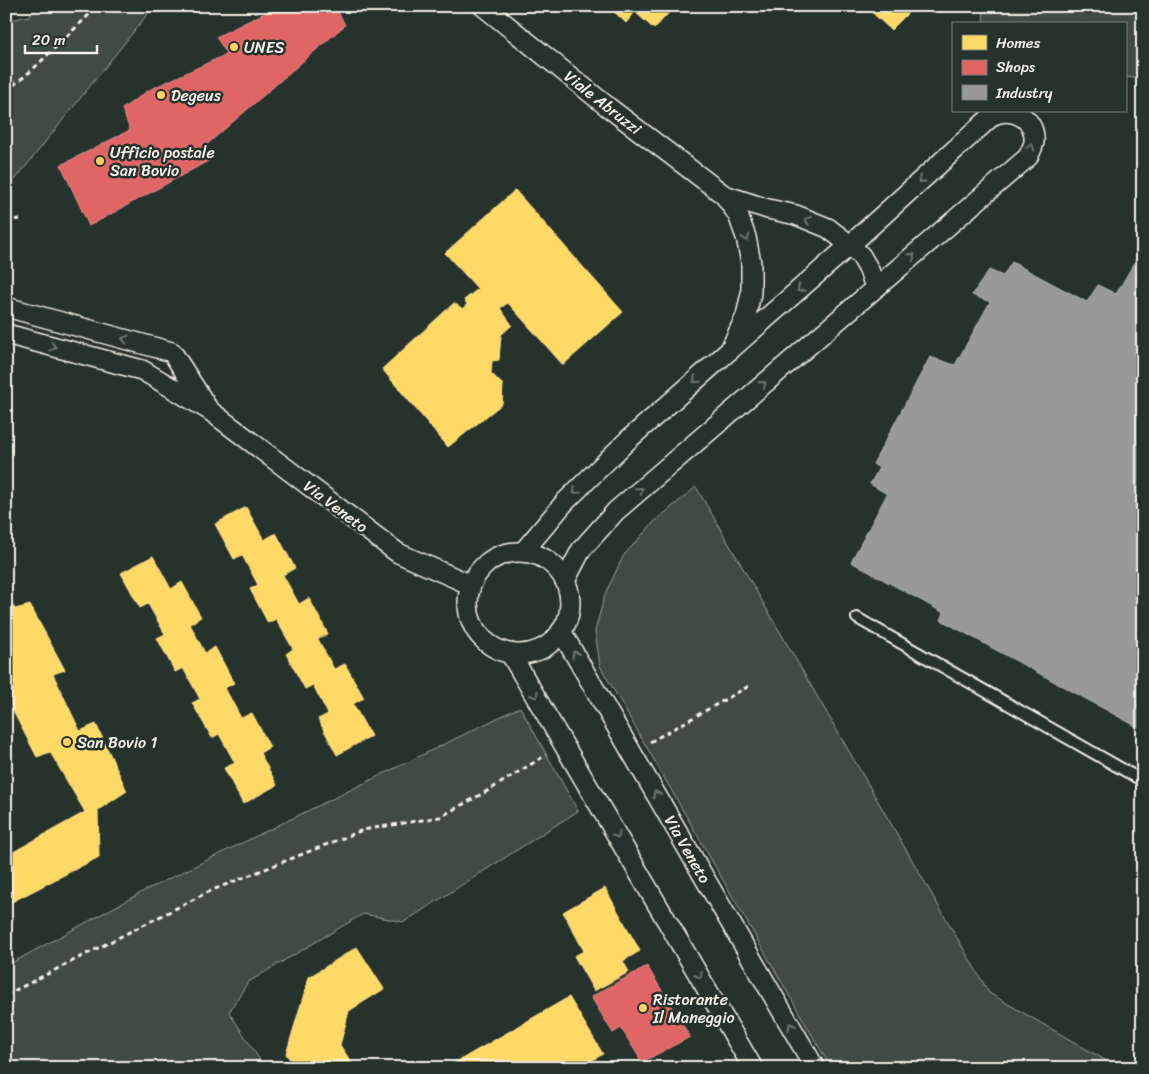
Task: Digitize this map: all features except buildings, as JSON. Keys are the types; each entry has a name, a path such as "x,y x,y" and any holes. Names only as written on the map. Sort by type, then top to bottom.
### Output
{"street":[{"name":"Viale Abruzzi","path":"483,6 608,107 724,195"},
{"path":"523,552 564,502 628,440 850,245 993,115 1014,113 1023,117 1034,134 1034,143 1028,157 616,511 581,550 566,581"},
{"path":"724,195 768,209 796,215 828,228 861,256 869,270 875,287"},
{"path":"724,195 738,215 746,237 751,263 751,293 746,316 730,350"},
{"name":"Via Veneto","path":"6,306 172,352 209,410"},
{"name":"Via Veneto","path":"6,334 142,370 209,410 398,553 472,585"},
{"path":"523,552 542,557 562,574 566,581 570,603 567,620 562,631 551,643 534,651 510,653 499,649 488,643 479,634 472,622 469,610 469,595 472,585 485,564 497,557 508,553 523,552"},
{"name":"Via Veneto","path":"562,631 815,1068"},
{"path":"510,653 753,1068"}],"lane":[{"path":"857,618 1143,781"}],"path":[{"path":"6,91 31,71 98,6"},
{"path":"1143,15 1138,58 1143,92"},
{"path":"6,220 22,219"},
{"path":"632,752 750,686"},
{"path":"6,995 210,891 363,830 440,817 491,789 563,744"}],"shaded area":[{"path":"39,6 154,6 6,191 6,21 29,16"},
{"path":"984,6 1143,6 1143,79 1126,77 1126,22 983,22"},
{"path":"696,487 989,993 1119,1068 831,1068 600,666 595,631 605,594 624,555 654,522"},
{"path":"520,707 578,811 404,922 363,914 248,982 229,1012 265,1068 6,1068 6,966 146,890"}],"place":[{"name":"UNES","path":"234,47"},
{"name":"Degeus","path":"161,95"},
{"name":"Ufficio postale San Bovio","path":"100,161"},
{"name":"San Bovio 1","path":"67,742"},
{"name":"Ristorante Il Maneggio","path":"643,1008"}]}
